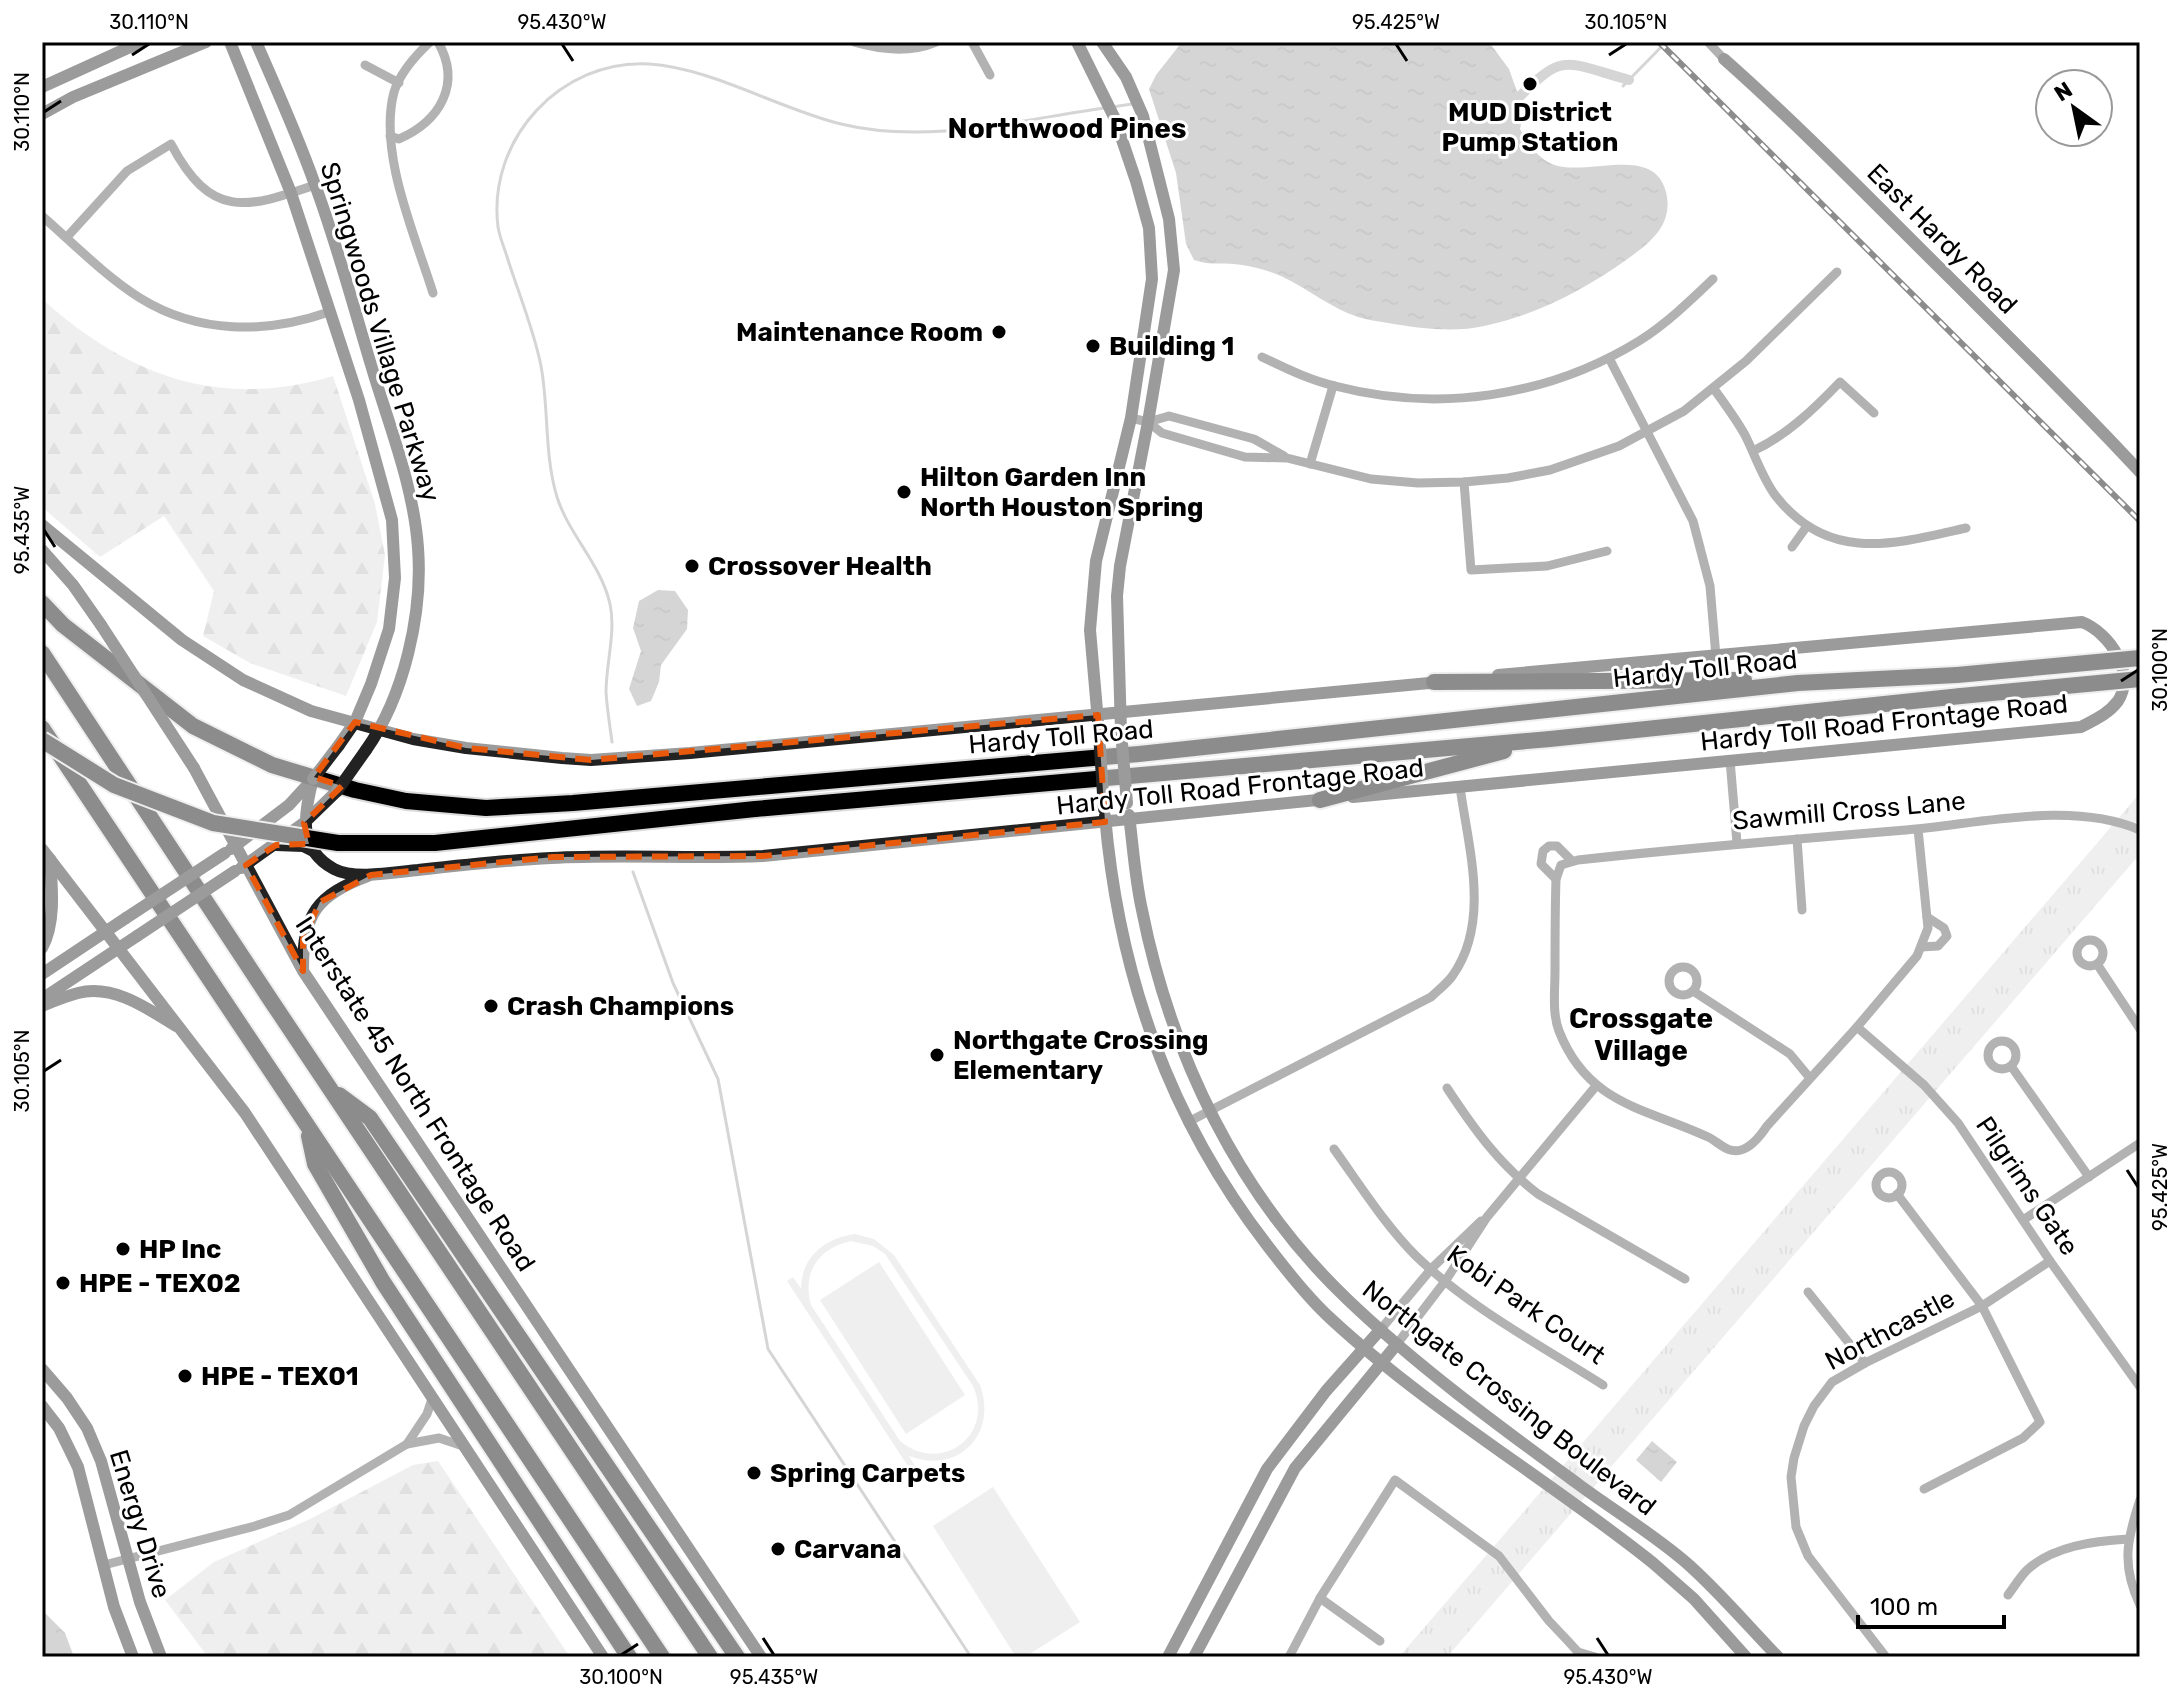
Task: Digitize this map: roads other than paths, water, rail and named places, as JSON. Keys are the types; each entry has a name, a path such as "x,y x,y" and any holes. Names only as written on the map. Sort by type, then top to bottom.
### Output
{"highway":[{"name":"Hardy Toll Road","path":"42,603 63,625 193,726 272,765 355,790 406,801 486,808 1139,754 1798,683 1957,675 2140,658"},
{"path":"42,653 710,1657"},
{"path":"1434,682 1702,679 1798,683"},
{"name":"Hardy Toll Road","path":"42,740 114,785 200,818 285,836 338,843 435,843 755,809 1550,739 2140,679"},
{"path":"42,728 662,1657"},
{"path":"1320,800 1550,739"},
{"path":"330,1089 370,1118 737,1657"},
{"path":"306,1123 315,1164 383,1282 629,1657"}],"main road":[{"path":"42,87 141,42"},
{"path":"42,113 206,42"},
{"name":"Springwoods Village Parkway","path":"42,974 231,850 289,805 313,779 355,722 389,629 395,549 392,520 359,400 291,193 230,42"},
{"name":"Springwoods Village Parkway","path":"42,999 276,845 337,791 380,730 407,656 415,622 418,549 399,456 315,185 256,42"},
{"name":"Northgate Crossing Boulevard","path":"1077,42 1115,119 1149,228 1152,279 1131,418 1096,561 1090,630 1112,873 1143,1017 1188,1122 1230,1194 1279,1260 1328,1317 1381,1362 1631,1545 1694,1599 1746,1657"},
{"name":"Northgate Crossing Boulevard","path":"1102,42 1126,77 1143,116 1169,219 1174,270 1117,596 1120,713 1127,803 1142,910 1173,1026 1209,1111 1239,1163 1297,1245 1347,1299 1397,1344 1528,1448 1689,1565 1778,1657"},
{"name":"East Hardy Road","path":"1724,59 1781,109 1883,210 2024,350 2140,472"},
{"path":"359,400 380,394"},
{"name":"Hardy Toll Road Frontage Road","path":"42,525 182,640 243,680 311,711 380,730 466,748 591,760 2082,622 2097,628 2110,642 2123,668 2120,697 2107,714 2081,727 1130,820 1105,816 763,856 696,859 553,857 371,875"},
{"path":"395,549 418,549"},
{"name":"Interstate 45 North Frontage Road","path":"42,550 73,585 101,625 194,768 240,868 303,971 761,1657"},
{"path":"1096,561 1120,566"},
{"path":"313,779 307,816 309,843 319,859 337,871 371,875"},
{"path":"276,845 303,846 315,852"},
{"path":"46,854 245,1113 603,1657"},
{"path":"42,948 51,912 46,854"},
{"path":"303,971 303,939 308,919 320,902 340,886 371,875"},
{"path":"1130,968 1155,963"},
{"path":"42,1006 80,992 109,991 141,1005 183,1030"},
{"path":"1279,1260 1297,1245"},
{"path":"1168,1657 1267,1469 1326,1391 1381,1329"},
{"path":"1194,1657 1295,1468 1397,1344"},
{"name":"Energy Drive","path":"42,1369 87,1428 101,1461 140,1602 161,1657"},
{"name":"Energy Drive","path":"42,1406 59,1428 78,1467 114,1607 133,1657"},
{"path":"1517,1463 1528,1448"},
{"path":"1276,1457 1295,1468"},
{"path":"1677,1584 1689,1565"},
{"path":"1208,1581 1227,1594"}],"street":[{"path":"430,42 414,57 395,91 390,154 433,293"},
{"path":"390,136 399,139 425,125 444,97 447,75 444,52 438,42"},
{"path":"854,42 919,49 936,42"},
{"path":"972,42 990,75"},
{"name":"East Hardy Road","path":"1708,42 1724,59"},
{"path":"365,65 399,83"},
{"path":"67,237 127,171 171,144 184,168 199,185 217,197 236,204 258,203 315,185"},
{"path":"42,216 141,299 196,322 231,328 265,328 292,324 329,312"},
{"path":"1131,418 1148,422 1162,433 1245,457 1287,458 1371,479 1418,483 1464,482 1550,470 1648,432 1684,411 1746,361 1837,272"},
{"path":"1262,357 1297,374 1333,386 1396,397 1481,397 1554,380 1609,358 1664,323 1713,279"},
{"path":"1609,358 1693,521 1710,586 1716,657"},
{"path":"1753,451 1792,427 1840,382 1874,413"},
{"path":"1310,464 1333,386"},
{"path":"1714,389 1738,424 1775,494 1807,526 1847,542 1869,545 1895,544 1966,528"},
{"path":"1148,422 1169,416 1254,439 1287,458"},
{"path":"1464,482 1471,570 1547,566 1607,551"},
{"path":"1792,547 1807,526"},
{"path":"1730,760 1737,843"},
{"path":"1188,1122 1431,997 1454,974 1466,947 1475,891 1460,787"},
{"name":"Sawmill Cross Lane","path":"1556,879 1541,864 1543,851 1549,846 1557,846 1567,863 1737,843 2048,815 2113,819 2140,830"},
{"path":"1567,863 1556,879 1555,1005 1559,1030 1573,1058 1596,1086 1626,1105 1710,1138 1728,1151 1742,1150 1759,1137 1917,956 1928,928 1918,829"},
{"path":"1797,839 1802,910"},
{"path":"1921,947 1938,946 1947,936 1944,928 1927,917"},
{"path":"2097,964 2140,1029"},
{"path":"1693,991 1790,1054 1809,1077"},
{"name":"Pilgrims Gate","path":"1857,1027 1924,1085 1958,1123 2050,1261 2140,1387"},
{"path":"2011,1066 2089,1177"},
{"path":"1397,1344 1446,1280 1487,1217 1596,1086"},
{"path":"1447,1088 1477,1135 1518,1179 1538,1194 1685,1279"},
{"path":"2023,1220 2140,1143"},
{"name":"Kobi Park Court","path":"1334,1149 1373,1205 1417,1256 1494,1316 1603,1385"},
{"path":"1897,1194 1982,1306 2040,1422 2023,1438 1924,1489"},
{"path":"1381,1329 1432,1268 1487,1217"},
{"name":"Northcastle","path":"1886,1657 1808,1556 1796,1527 1792,1471 1804,1426 1832,1382 1982,1306 2050,1261"},
{"path":"1808,1292 1865,1363"},
{"path":"407,1444 427,1414 432,1399"},
{"path":"104,1565 289,1515 407,1444 439,1438 463,1446"},
{"path":"1289,1657 1320,1598 1395,1480 1499,1556 1576,1654 1595,1657"},
{"path":"2140,1500 2128,1539 2129,1571 2140,1605"},
{"path":"2008,1595 2027,1570 2044,1559 2090,1541 2128,1539"},
{"path":"1320,1598 1380,1641"}],"water":[{"path":"1182,42 1489,42 1509,69 1524,111 1520,129 1537,154 1552,164 1566,167 1633,165 1648,169 1659,177 1666,192 1668,204 1663,224 1635,254 1576,291 1522,315 1461,329 1423,328 1361,318 1338,309 1273,273 1242,265 1194,260 1186,244 1176,173 1149,89"},
{"path":"658,590 675,591 688,610 687,629 661,665 659,682 651,701 637,706 629,689 641,651 633,628 639,601"},
{"path":"1652,1441 1677,1462 1661,1482 1636,1460"},
{"path":"42,1610 65,1633 74,1657 42,1657"}],"waterway":[{"path":"1623,86 1666,42"},
{"path":"612,742 606,692 612,626 610,604 600,576 557,497 550,464 541,366 498,227 498,195 505,164 518,135 536,111 560,90 587,75 617,66 649,64 697,73 818,117 874,130 906,132 973,128 1104,108"},
{"path":"1511,105 1542,76 1564,65 1575,65 1629,80"},
{"path":"1112,107 1132,104"},
{"path":"633,872 673,983 718,1079 768,1349 971,1657"}],"railway":[{"path":"1659,42 2140,521"}],"place":[{"name":"MUD District Pump Station","path":"1530,84"},
{"name":"Maintenance Room","path":"999,332"},
{"name":"Building 1","path":"1093,346"},
{"name":"Hilton Garden Inn North Houston Spring","path":"904,492"},
{"name":"Crossover Health","path":"692,566"},
{"name":"Crash Champions","path":"491,1006"},
{"name":"Northgate Crossing Elementary","path":"937,1055"},
{"name":"HP Inc","path":"123,1249"},
{"name":"HPE - TEX02","path":"63,1283"},
{"name":"HPE - TEX01","path":"185,1376"},
{"name":"Spring Carpets","path":"754,1473"},
{"name":"Carvana","path":"778,1549"}],"district":[{"name":"Northwood Pines","path":"1067,128"},
{"name":"Crossgate Village","path":"1641,1034"}]}
